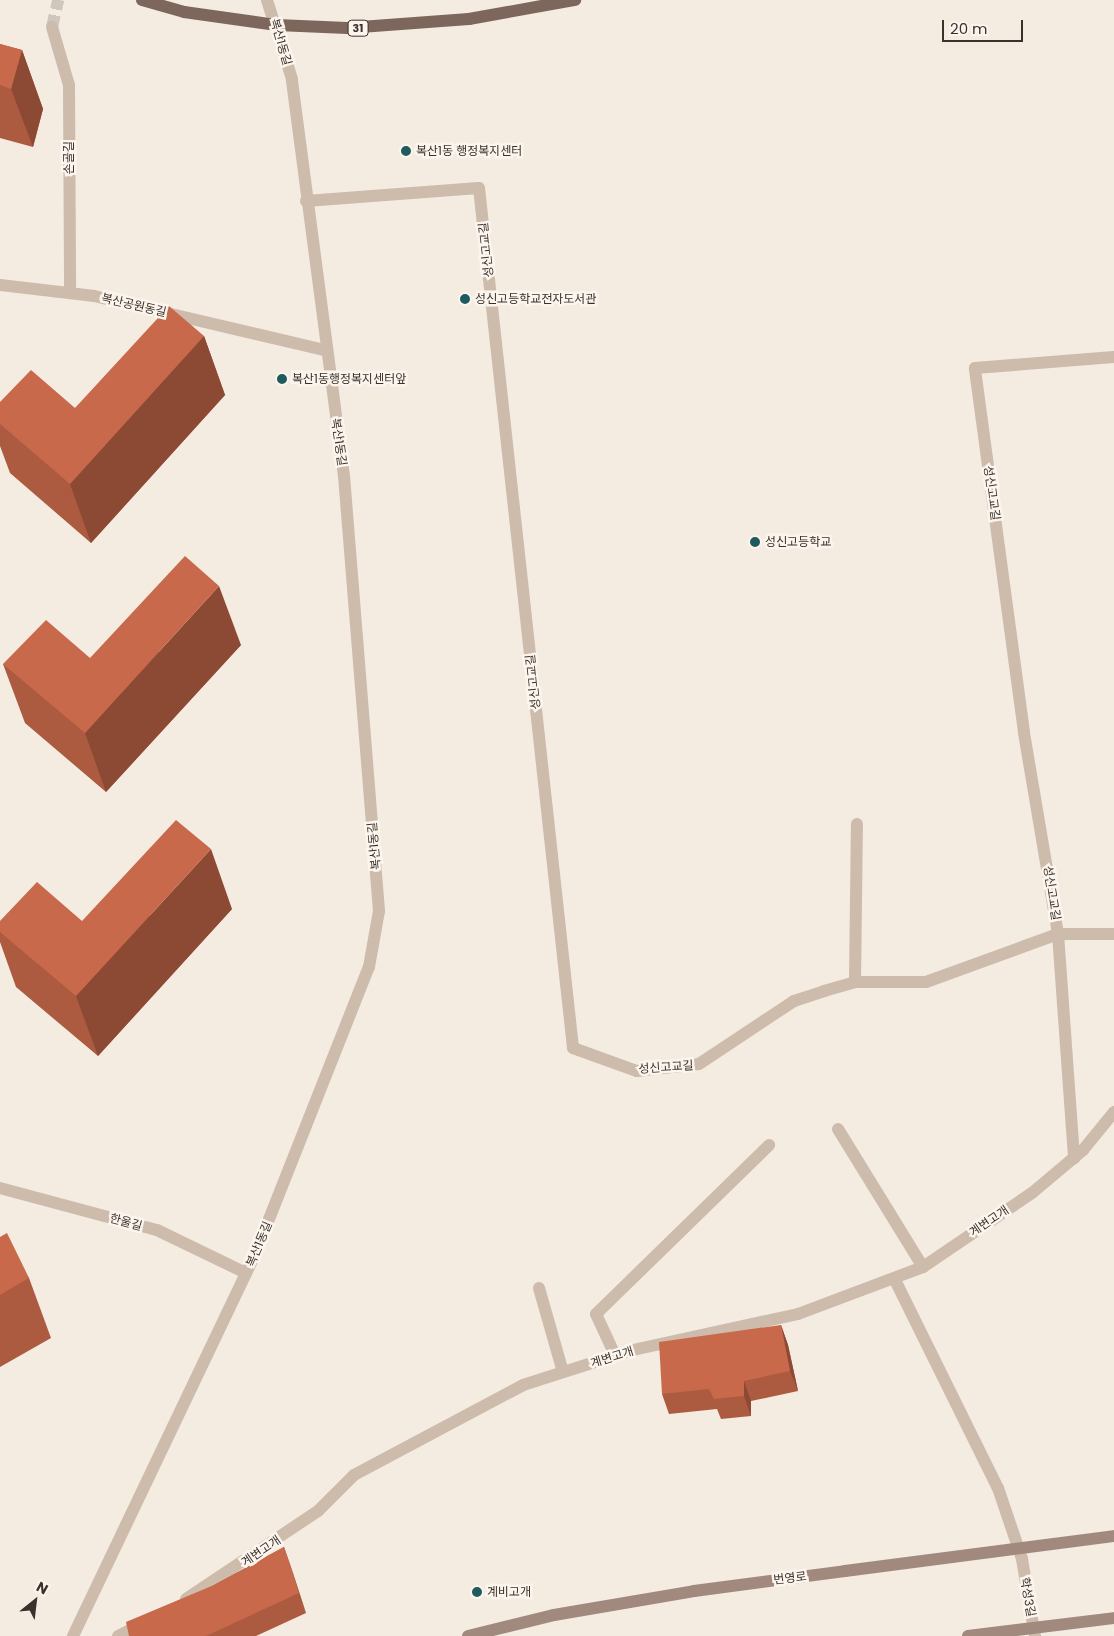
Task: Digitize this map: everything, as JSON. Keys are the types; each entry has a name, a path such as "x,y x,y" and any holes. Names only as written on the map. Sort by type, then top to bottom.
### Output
{"main road":[{"name":"31","path":"142,0 184,12 277,25 404,26 575,0"},
{"name":"번영로","path":"468,1636 554,1615 694,1591 1114,1536"},
{"path":"968,1636 1114,1618"}],"street":[{"name":"복산1동길","path":"73,1636 246,1273 369,967 379,911 344,476 325,350 292,80 268,0"},
{"name":"손골길","path":"52,27 69,86 70,292"},
{"name":"성신고교길","path":"306,201 479,188 573,1048 637,1071 699,1064 794,1001 855,982 926,982 1058,934 1024,732 975,368 1114,357"},
{"name":"복산공원동길","path":"0,285 70,292 325,350"},
{"path":"855,982 857,824"},
{"path":"1074,1158 1058,934 1114,934"},
{"name":"계변고개","path":"172,1607 268,1547 318,1510 354,1475 523,1385 615,1355 798,1314 895,1280 923,1267 1032,1193 1074,1158 1114,1112"},
{"path":"838,1130 923,1267"},
{"path":"615,1355 596,1314 769,1145"},
{"name":"한울길","path":"0,1188 157,1230 246,1273"},
{"name":"학성3길","path":"895,1280 998,1488 1022,1558 1034,1636"},
{"path":"539,1288 563,1372"},
{"path":"118,1636 155,1616"}],"building":[{"path":"0,44 22,50 11,89 0,85"},
{"path":"169,306 204,336 70,484 0,424 0,402 31,370 75,408"},
{"path":"185,556 219,586 85,733 3,664 46,620 90,658"},
{"path":"176,820 211,849 76,996 0,932 0,921 37,882 82,921"},
{"path":"7,1233 29,1278 0,1295 0,1237"},
{"path":"781,1325 790,1371 744,1381 744,1396 714,1399 709,1389 662,1394 659,1342"},
{"path":"284,1547 299,1593 206,1636 129,1636 126,1622 214,1585"}],"tunnel":[{"path":"52,27 58,0"}],"place":[{"name":"복산1동 행정복지센터","path":"406,151"},
{"name":"성신고등학교전자도서관","path":"465,299"},
{"name":"복산1동행정복지센터앞","path":"282,379"},
{"name":"성신고등학교","path":"755,542"},
{"name":"계비고개","path":"477,1592"}]}
